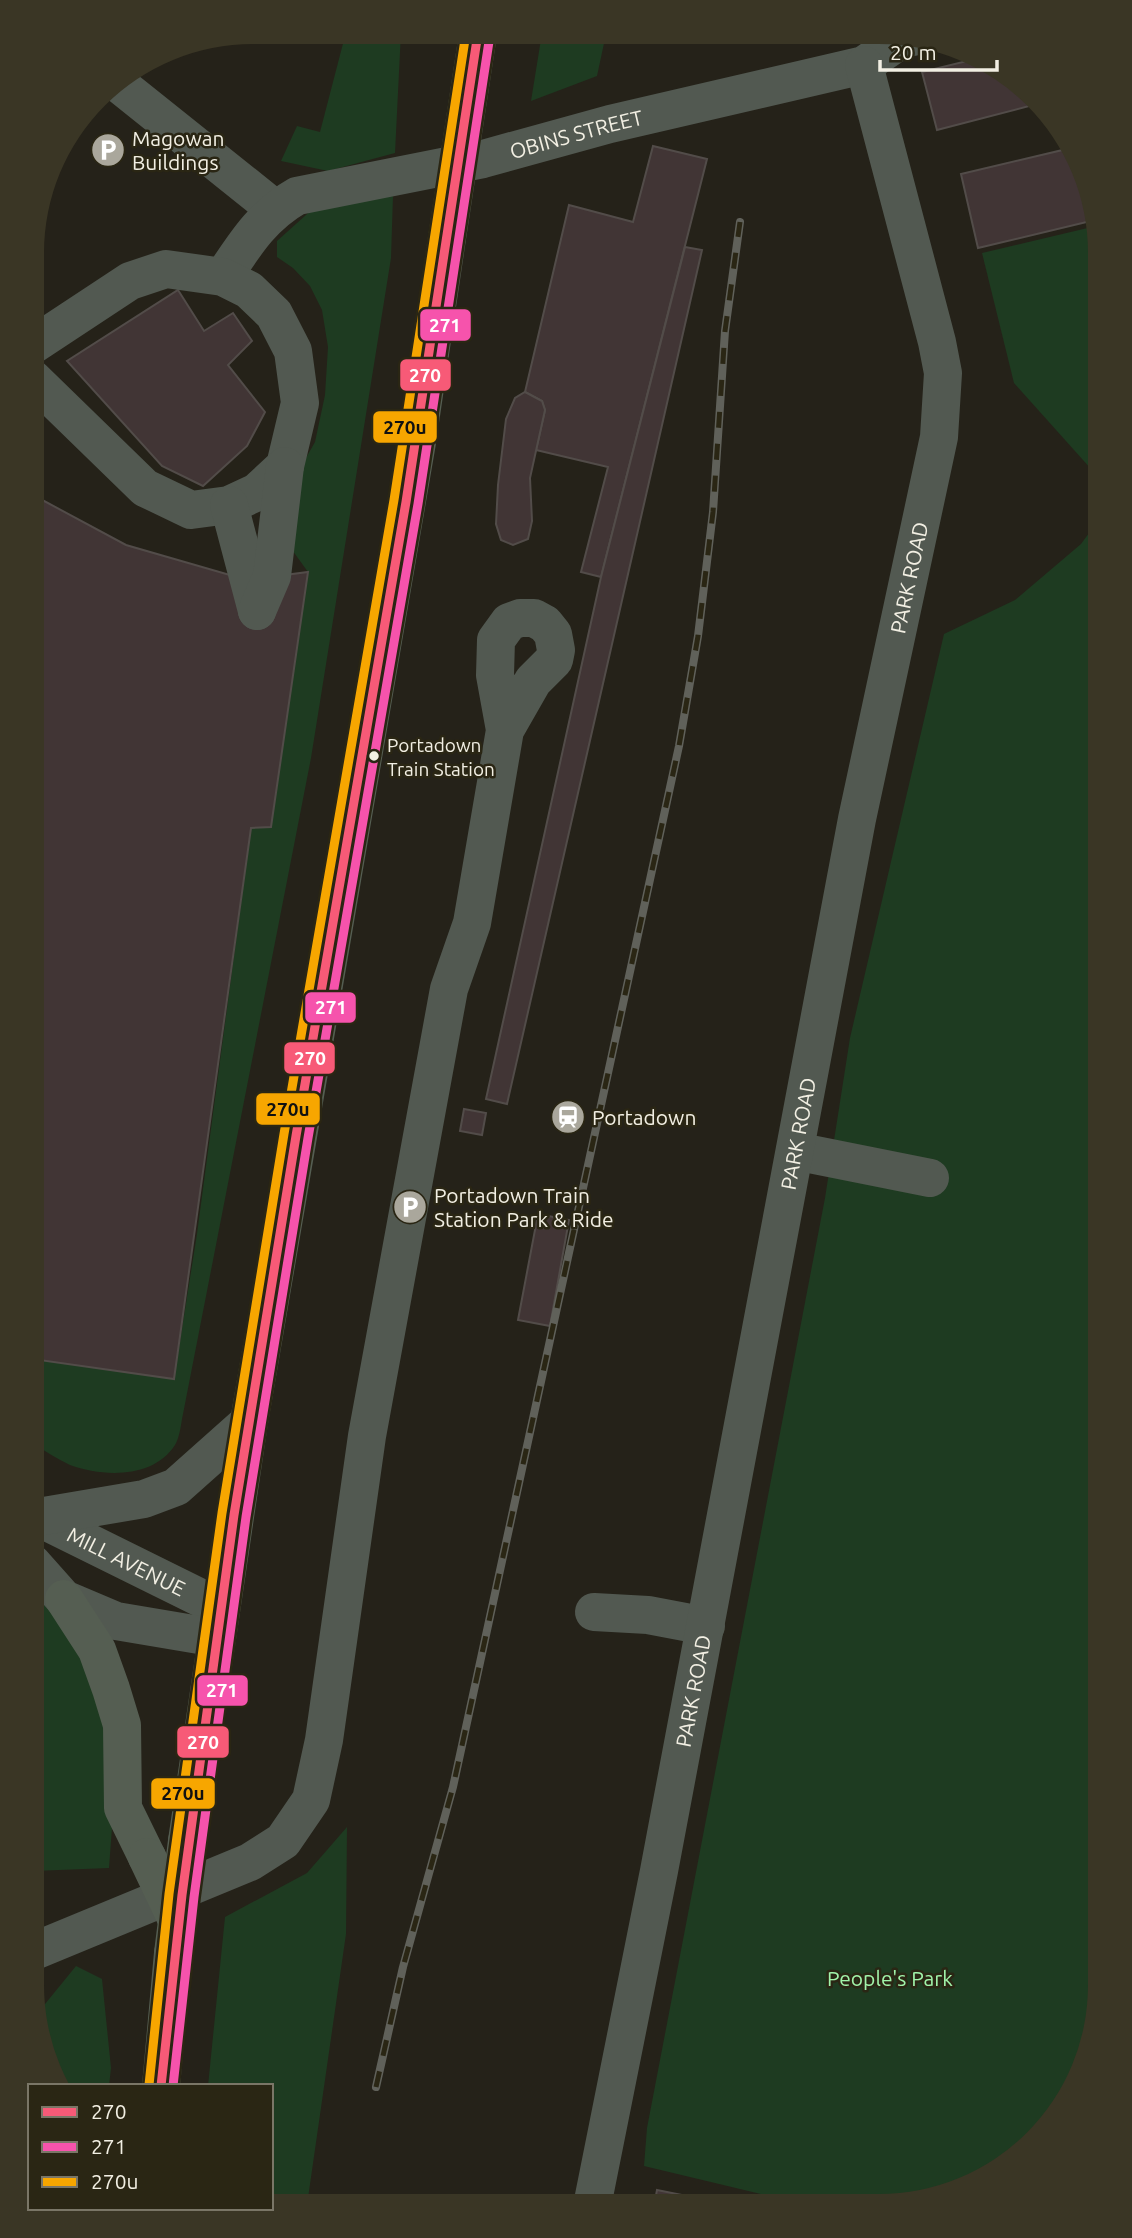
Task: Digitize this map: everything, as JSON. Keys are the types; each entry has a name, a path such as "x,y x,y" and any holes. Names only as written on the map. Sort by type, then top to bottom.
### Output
{"highway":[{"path":"161,2084 187,1841 249,1422 417,442 476,44"},
{"path":"64,1599 97,1650 111,1689 122,1725 123,1808 147,1857 175,1936"}],"street":[{"name":"OBINS STREET","path":"223,277 257,226 275,209 297,196 483,159 610,124 864,65 894,44"},
{"name":"PARK ROAD","path":"594,2194 706,1626 857,819 939,437 943,406 943,373 937,342 864,65"},
{"path":"124,88 275,209"},
{"path":"44,338 130,281 166,269 223,277 249,290 274,314 293,351 300,403 285,466 272,576 257,611 229,505"},
{"path":"44,390 145,488 191,510 229,505 257,492 285,466"},
{"path":"44,1947 250,1862 283,1841 311,1800 324,1740 367,1436 447,1003 472,923 505,730"},
{"path":"795,1151 930,1178"},
{"path":"44,1515 144,1499 176,1487 249,1422"},
{"name":"MILL AVENUE","path":"44,1521 219,1623"},
{"name":"MILL AVENUE","path":"44,1576 64,1599 116,1621 219,1623"},
{"path":"594,1612 648,1615 706,1626"}],"green space":[{"path":"343,44 400,44 395,153 328,171 281,161 297,126 320,132"},
{"path":"540,44 604,44 597,76 531,101"},
{"path":"393,196 391,258 311,758 179,1434 175,1445 166,1456 154,1464 127,1472 97,1472 65,1463 44,1450 44,1361 174,1379 197,1234 251,828 271,827 308,572 290,547 294,479 315,442 325,395 328,347 322,310 310,286 293,268 277,257 277,241 316,206"},
{"path":"1086,228 1088,466 1014,383 982,253"},
{"name":"People's Park","path":"1088,534 1088,1999 1084,2026 1072,2065 1045,2113 1007,2151 972,2173 920,2190 893,2194 761,2194 644,2166 647,2128 825,1198 850,1038 944,634 1015,600 1081,544"},
{"path":"44,1604 84,1649 110,1740 113,1814 109,1868 44,1871"},
{"path":"347,1827 346,1934 309,2194 273,2194 273,2084 208,2084 225,1917 307,1873"},
{"path":"76,1966 102,1979 111,2068 109,2084 69,2084 55,2052 45,2004"}],"building":[{"path":"964,62 995,79 1027,106 937,130 922,72"},
{"path":"653,146 707,159 601,577 581,572 608,467 536,450 545,410 542,401 525,392 569,205 633,222"},
{"path":"1061,150 1077,186 1086,222 978,248 961,174"},
{"path":"685,247 702,250 507,1104 486,1099 601,577"},
{"path":"178,290 204,331 233,313 252,341 228,365 265,412 247,446 203,486 162,466 67,361"},
{"path":"525,392 542,401 545,410 530,478 532,521 528,539 513,545 501,540 496,524 498,485 506,419 515,398"},
{"path":"44,501 126,545 247,580 308,572 271,827 251,828 174,1379 44,1361"},
{"path":"464,1109 486,1113 482,1135 460,1131"},
{"path":"538,1214 569,1220 550,1326 518,1320"},
{"path":"657,2190 677,2194 656,2194"}],"railway":[{"path":"376,2087 403,1967 453,1787 679,746 698,636 713,512 725,331 740,222"}],"transit line":[{"name":"270u","path":"149,2084 169,1894 222,1513 284,1134 394,500 464,44"},
{"name":"270","path":"161,2084 182,1895 234,1515 296,1136 406,502 476,44"},
{"name":"271","path":"173,2084 194,1897 246,1517 308,1138 418,504 489,44"}],"place":[{"name":"Magowan Buildings","path":"108,150"},
{"name":"Portadown Train Station","path":"374,756"},
{"name":"Portadown","path":"568,1117"},
{"name":"Portadown Train Station Park & Ride","path":"410,1207"}]}
